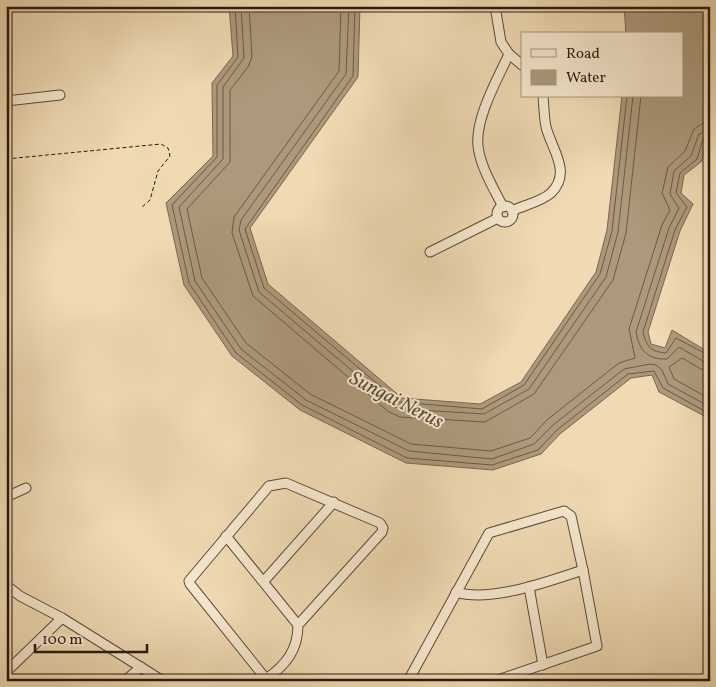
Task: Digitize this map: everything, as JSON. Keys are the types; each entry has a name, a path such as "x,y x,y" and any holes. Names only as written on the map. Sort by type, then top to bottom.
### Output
{"street":[{"path":"495,6 499,35 509,54 521,64"},
{"path":"509,54 486,104 478,144 481,158 507,209 510,220 502,222 498,218 498,212 507,209 544,198 555,188 560,177 559,160 547,129 543,98"},
{"path":"6,101 60,95"},
{"path":"430,252 498,218"},
{"path":"226,536 298,625 298,636 292,654 282,668 267,680 190,583 190,578 226,536 273,484 286,483 380,523 383,529 298,625"},
{"path":"6,497 26,488"},
{"path":"264,582 334,502"},
{"path":"408,681 489,533 561,511 571,516 597,646 495,681"},
{"path":"456,592 476,595 529,587 583,570"},
{"path":"529,587 544,665"},
{"path":"7,589 62,618 163,681"},
{"path":"6,672 62,618"},
{"path":"125,681 141,667"}],"path":[{"path":"6,159 161,144 168,148 170,156 158,171 150,200 141,208"},
{"path":"6,238 9,244"}],"water":[{"name":"Sungai Nerus","path":"229,6 360,6 358,77 250,228 268,284 402,398 480,404 521,382 596,272 607,230 622,98 684,98 684,32 626,32 624,6 710,6 710,134 701,162 684,175 681,193 693,204 680,231 648,332 651,344 665,348 672,330 710,353 710,419 659,392 652,375 631,378 560,434 541,454 493,470 406,463 300,410 232,356 184,285 166,203 213,156 212,83 233,56"}]}
